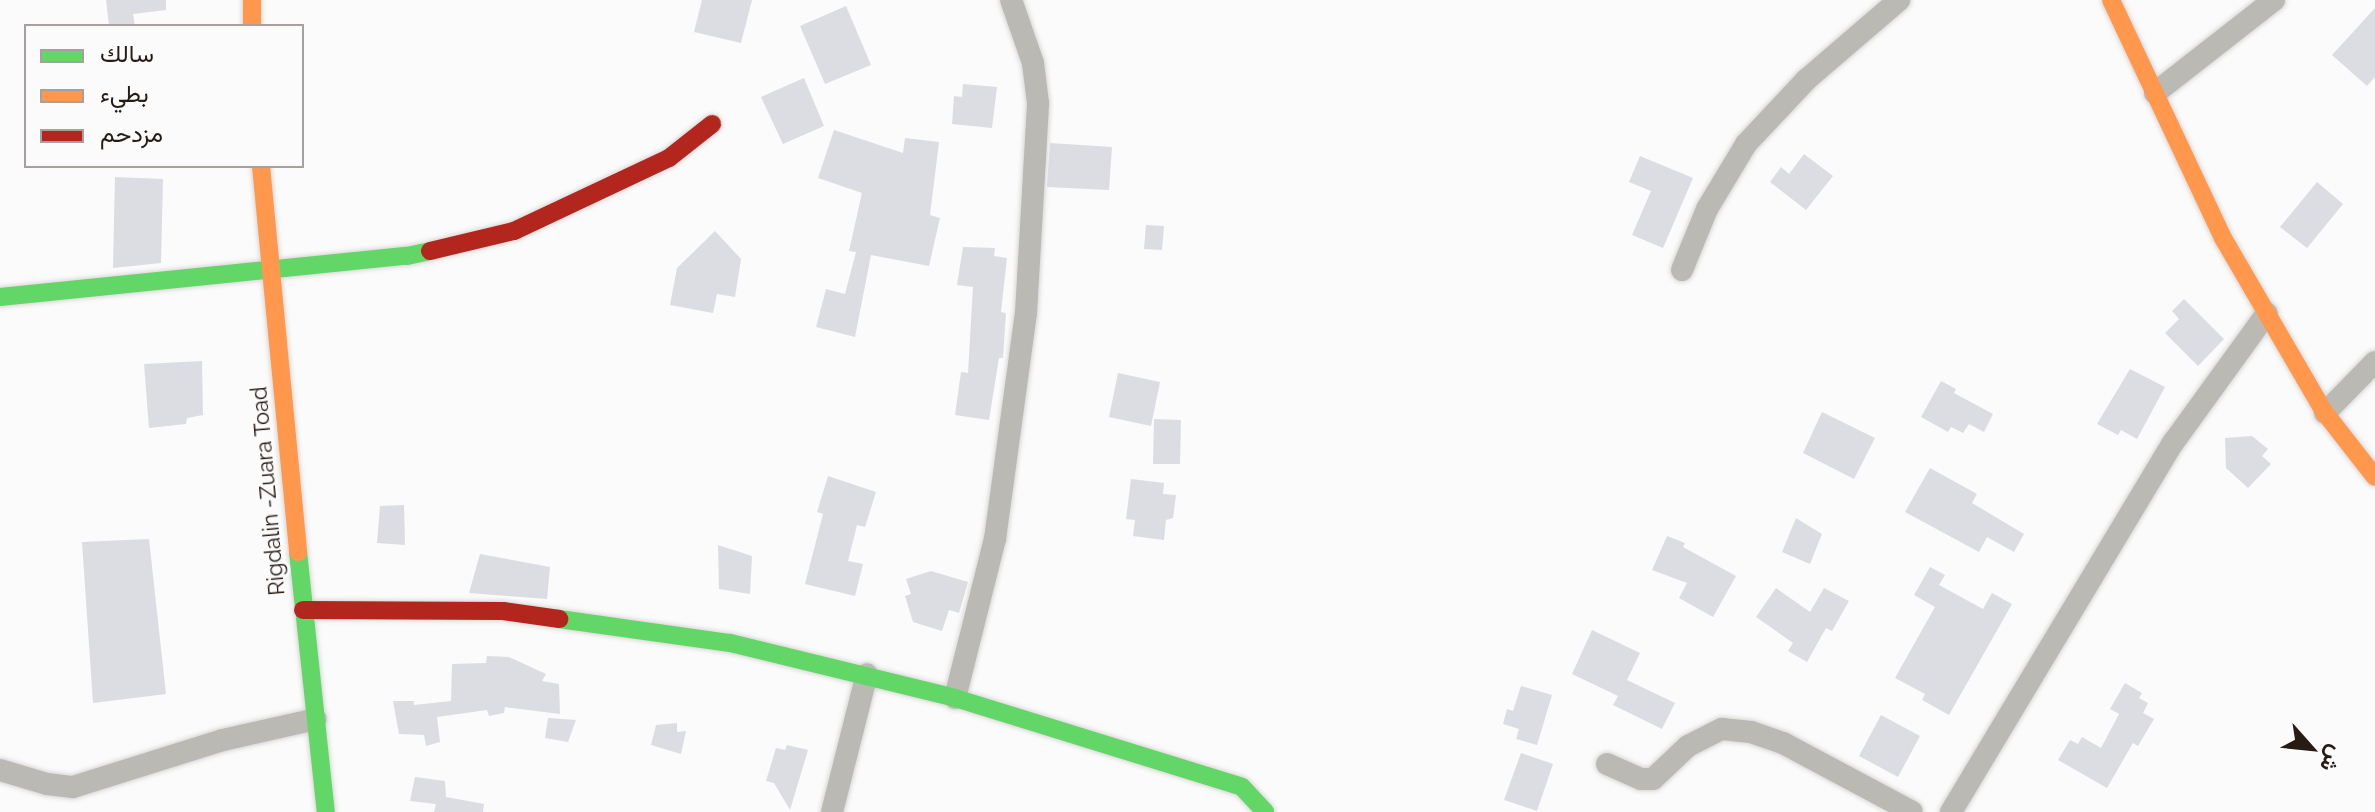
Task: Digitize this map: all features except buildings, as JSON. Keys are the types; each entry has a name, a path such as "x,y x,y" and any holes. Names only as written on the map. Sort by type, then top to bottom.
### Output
{"street":[{"path":"252,0 252,24"},
{"path":"955,698 995,539 1026,313 1038,103 1033,63 1011,0"},
{"path":"1682,270 1707,209 1746,144 1806,80 1899,0"},
{"path":"2111,0 2223,238 2325,413 2375,477"},
{"path":"2155,93 2274,0"},
{"path":"0,297 407,256 514,231 669,158 712,124"},
{"name":"Rigdalin -Zuara Toad","path":"261,168 303,610 326,812"},
{"path":"1951,812 2165,456 2267,313"},
{"path":"2325,413 2375,362"},
{"path":"303,610 503,611 730,643 867,674 955,698 1242,787 1265,812"},
{"path":"832,812 867,674"},
{"path":"0,770 47,784 73,787 223,740 316,719"},
{"path":"1607,764 1641,779 1653,779 1688,746 1722,729 1751,732 1783,743 1912,812"}],"traffic: fast":[{"path":"0,297 407,256 430,251"},
{"path":"298,552 326,812"},
{"path":"559,619 730,643 955,698 1242,787 1265,812"}],"traffic: slow":[{"path":"252,0 252,24"},
{"path":"2111,0 2223,238 2325,413 2375,477"},
{"path":"261,168 298,552"}],"traffic: jam":[{"path":"430,251 514,231 669,158 712,124"},
{"path":"303,610 503,611 559,619"}]}
